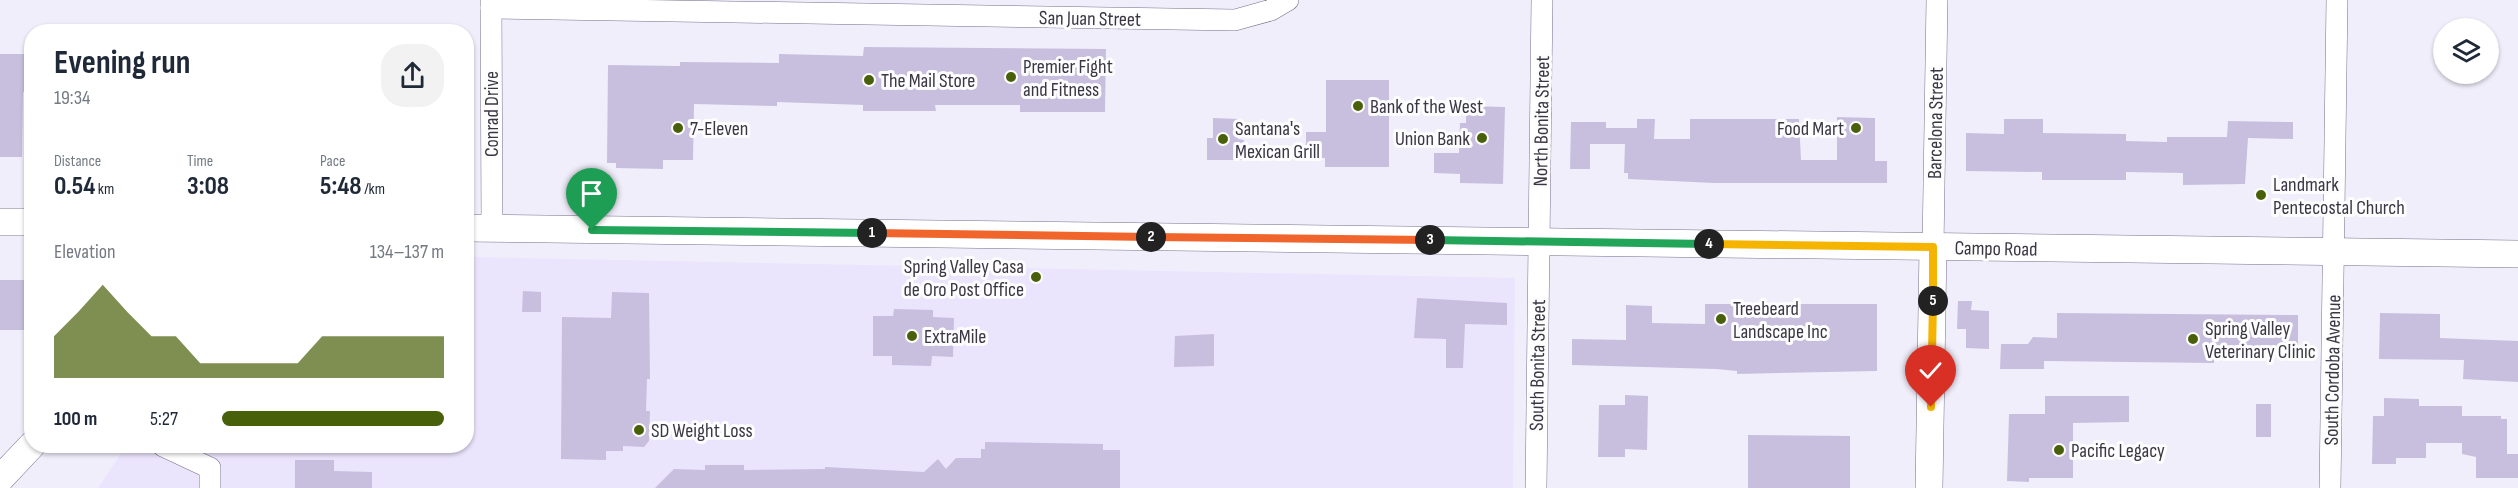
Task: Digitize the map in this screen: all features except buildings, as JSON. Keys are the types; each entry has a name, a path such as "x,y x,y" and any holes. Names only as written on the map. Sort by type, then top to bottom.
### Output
{"main road":[{"path":"0,222 24,222"},
{"name":"Campo Road","path":"479,228 2518,254"},
{"path":"1929,488 1933,247"},
{"path":"0,479 24,453"}],"street":[{"name":"San Juan Street","path":"491,4 1235,20 1271,10 1288,0"},
{"name":"North Bonita Street","path":"1539,242 1542,0"},
{"name":"Barcelona Street","path":"1933,247 1937,0"},
{"name":"South Cordoba Avenue","path":"2330,488 2337,0"},
{"name":"Conrad Drive","path":"479,228 491,4"},
{"name":"South Bonita Street","path":"1536,488 1539,242"},
{"path":"178,453 210,468 210,488"}],"shaded area":[{"path":"474,257 1515,278 1513,488 98,488 121,453 474,453"}],"place":[{"name":"Premier Fight and Fitness","path":"1011,77"},
{"name":"The Mail Store","path":"869,80"},
{"name":"Bank of the West","path":"1358,106"},
{"name":"7-Eleven","path":"678,128"},
{"name":"Food Mart","path":"1856,128"},
{"name":"Union Bank","path":"1482,138"},
{"name":"Santana's Mexican Grill","path":"1223,139"},
{"name":"Landmark Pentecostal Church","path":"2261,195"},
{"name":"Spring Valley Casa de Oro Post Office","path":"1036,277"},
{"name":"Treebeard Landscape Inc","path":"1721,319"},
{"name":"ExtraMile","path":"912,336"},
{"name":"Spring Valley Veterinary Clinic","path":"2193,339"},
{"name":"SD Weight Loss","path":"639,430"},
{"name":"Pacific Legacy","path":"2059,450"}],"route":[{"path":"592,230 1933,247 1931,407"}]}
